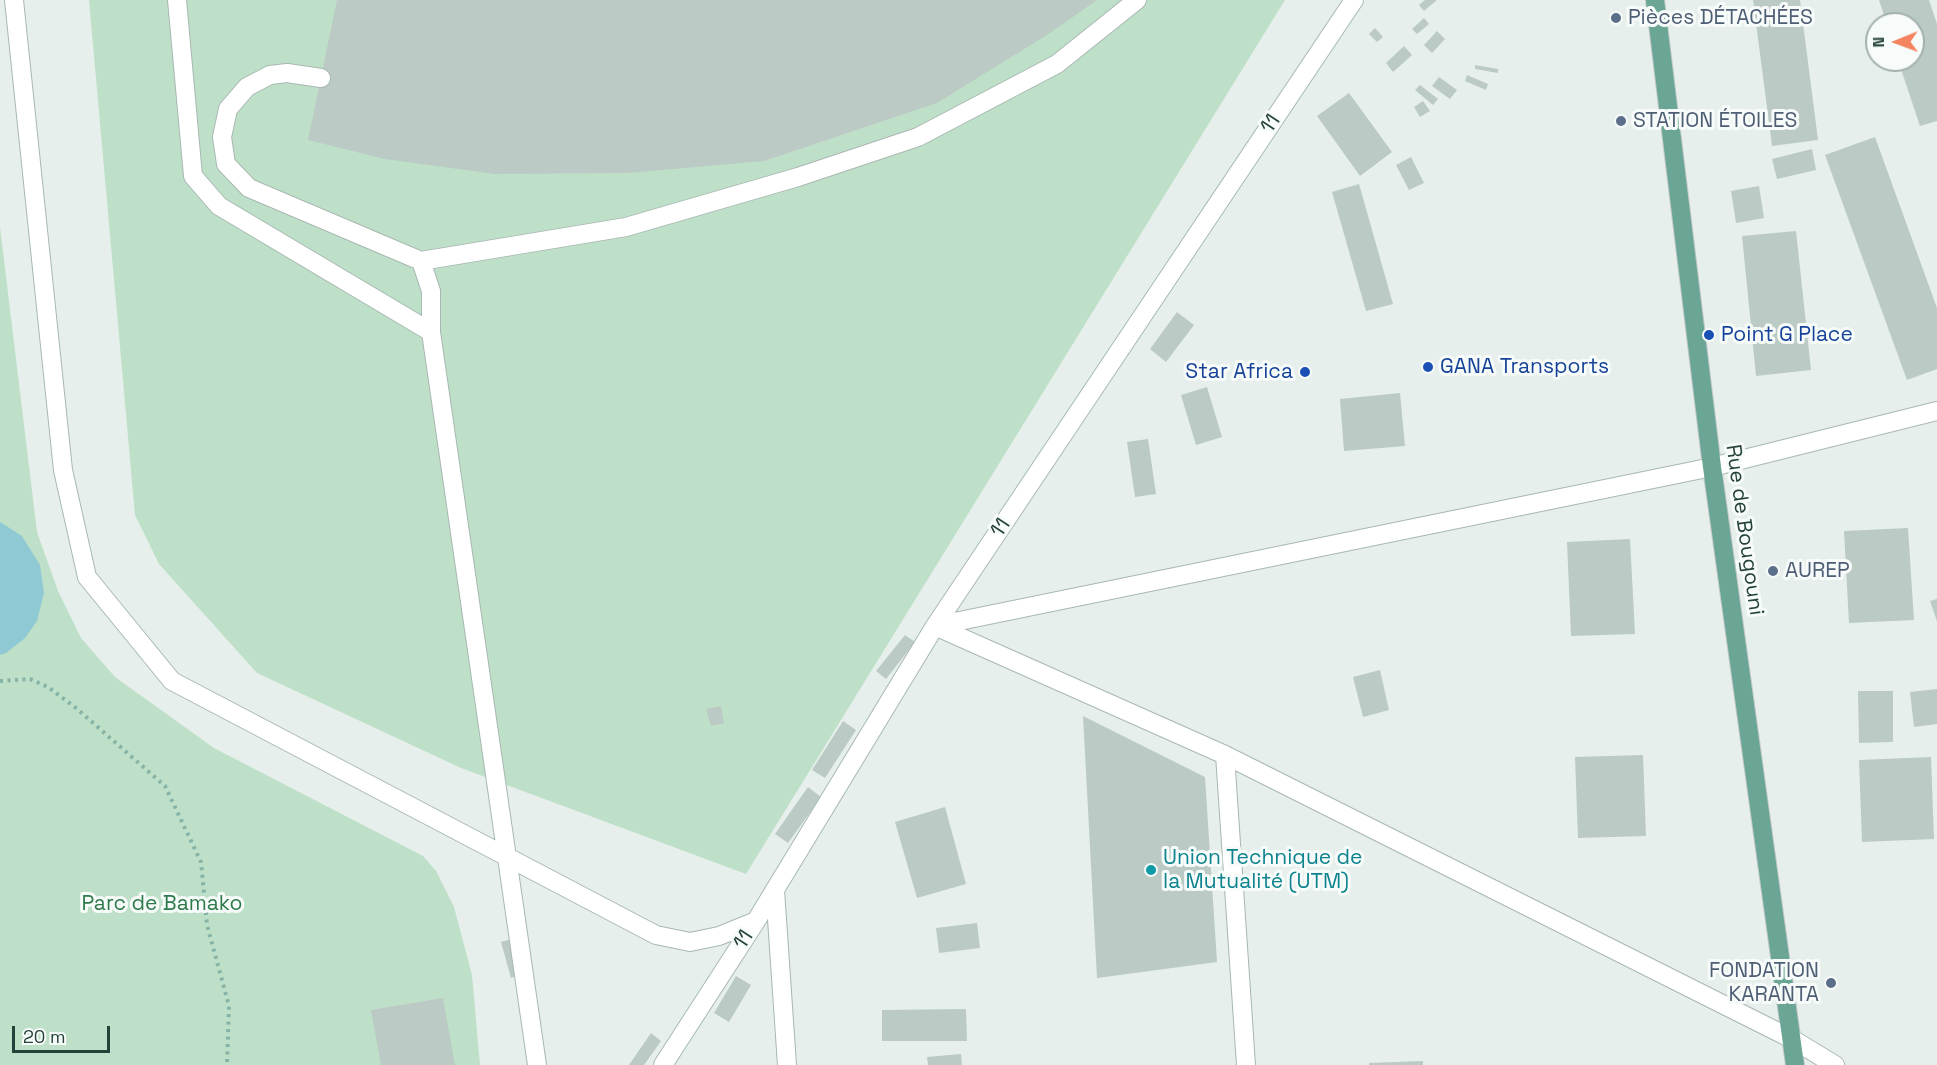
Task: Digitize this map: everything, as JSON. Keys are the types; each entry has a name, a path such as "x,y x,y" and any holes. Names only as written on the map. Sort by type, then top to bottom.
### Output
{"main road":[{"name":"Rue de Bougouni","path":"1655,0 1712,467 1795,1065"}],"street":[{"path":"14,0 63,470 87,577 172,681 656,935 690,942 718,936 756,921"},
{"path":"177,0 193,176 219,206 431,332"},
{"path":"321,78 287,73 270,75 247,87 228,109 222,137 226,164 249,188 421,261 626,227 798,177 918,137 1057,64 1137,0"},
{"name":"11","path":"663,1065 756,921 935,626 1354,0"},
{"path":"421,261 431,291 431,332 537,1065"},
{"path":"935,626 1712,467 1937,411"},
{"path":"935,626 1225,755 1792,1039 1835,1065"},
{"path":"1225,755 1246,1065"},
{"path":"775,890 787,1065"}],"path":[{"path":"0,681 30,679 48,687 76,708 165,786 201,862 207,925 229,1006 227,1065"}],"green space":[{"path":"89,0 1285,0 746,874 461,768 257,673 159,564 135,515"},
{"name":"Parc de Bamako","path":"0,227 37,532 58,591 81,638 115,677 214,748 423,856 436,871 454,907 472,975 480,1065 0,1065"}],"water":[{"path":"0,522 22,536 40,565 44,593 37,621 25,638 0,655"}],"building":[{"path":"337,0 1097,0 1050,33 937,103 764,161 628,173 495,174 385,159 308,140"},
{"path":"1425,0 1437,0 1424,11 1419,5"},
{"path":"1753,0 1800,0 1818,140 1772,146"},
{"path":"1879,0 1929,0 1937,24 1937,121 1920,126 1902,72 1925,72 1925,12 1883,12"},
{"path":"1424,18 1429,24 1417,34 1412,29"},
{"path":"1375,28 1383,37 1377,42 1369,34"},
{"path":"1437,31 1445,39 1432,53 1424,45"},
{"path":"1404,46 1412,55 1393,72 1386,63"},
{"path":"1475,65 1498,69 1498,73 1475,69"},
{"path":"1467,75 1488,84 1486,90 1465,81"},
{"path":"1439,77 1457,90 1450,99 1432,86"},
{"path":"1420,85 1438,99 1433,105 1415,90"},
{"path":"1349,93 1392,152 1360,176 1317,116"},
{"path":"1423,101 1430,111 1420,117 1414,107"},
{"path":"1875,137 1937,308 1937,369 1907,380 1825,155"},
{"path":"1812,149 1816,170 1777,179 1772,159"},
{"path":"1411,157 1424,183 1409,190 1396,165"},
{"path":"1359,184 1393,304 1366,311 1332,192"},
{"path":"1759,186 1764,218 1736,223 1731,191"},
{"path":"1796,231 1811,370 1756,376 1742,236"},
{"path":"1177,312 1194,325 1166,362 1150,349"},
{"path":"1207,387 1222,437 1196,445 1181,395"},
{"path":"1400,393 1405,446 1344,451 1340,399"},
{"path":"1148,439 1156,494 1135,497 1127,442"},
{"path":"1908,528 1914,620 1849,623 1844,531"},
{"path":"1630,539 1635,634 1571,636 1567,542"},
{"path":"1937,599 1937,621 1930,601"},
{"path":"905,635 915,642 886,679 876,671"},
{"path":"1380,670 1389,710 1363,717 1353,677"},
{"path":"1937,689 1937,724 1914,727 1910,692"},
{"path":"1858,691 1893,691 1893,742 1859,743"},
{"path":"721,706 724,723 711,726 706,709"},
{"name":"Union Technique de la Mutualité (UTM)","path":"1083,716 1205,777 1217,962 1097,978"},
{"path":"843,721 856,730 825,778 812,770"},
{"path":"1643,755 1646,836 1578,838 1575,757"},
{"path":"1931,757 1934,839 1862,842 1859,760"},
{"path":"808,787 821,797 788,843 775,834"},
{"path":"945,807 966,884 917,898 895,822"},
{"path":"977,923 980,948 939,953 936,928"},
{"path":"511,939 520,975 511,978 501,942"},
{"path":"736,976 751,985 729,1022 714,1013"},
{"path":"443,998 455,1065 381,1065 371,1010"},
{"path":"966,1009 967,1041 882,1041 882,1010"},
{"path":"651,1033 661,1041 644,1065 629,1065"},
{"path":"961,1054 962,1065 928,1065 927,1057"},
{"path":"1423,1061 1423,1065 1369,1065 1369,1063"}],"place":[{"name":"Pièces DÉTACHÉES","path":"1616,18"},
{"name":"STATION ÉTOILES","path":"1621,121"},
{"name":"Point G Place","path":"1709,335"},
{"name":"GANA Transports","path":"1428,367"},
{"name":"Star Africa","path":"1305,372"},
{"name":"AUREP","path":"1773,571"},
{"name":"Union Technique de la Mutualité (UTM)","path":"1151,870"},
{"name":"FONDATION KARANTA","path":"1831,983"}]}
